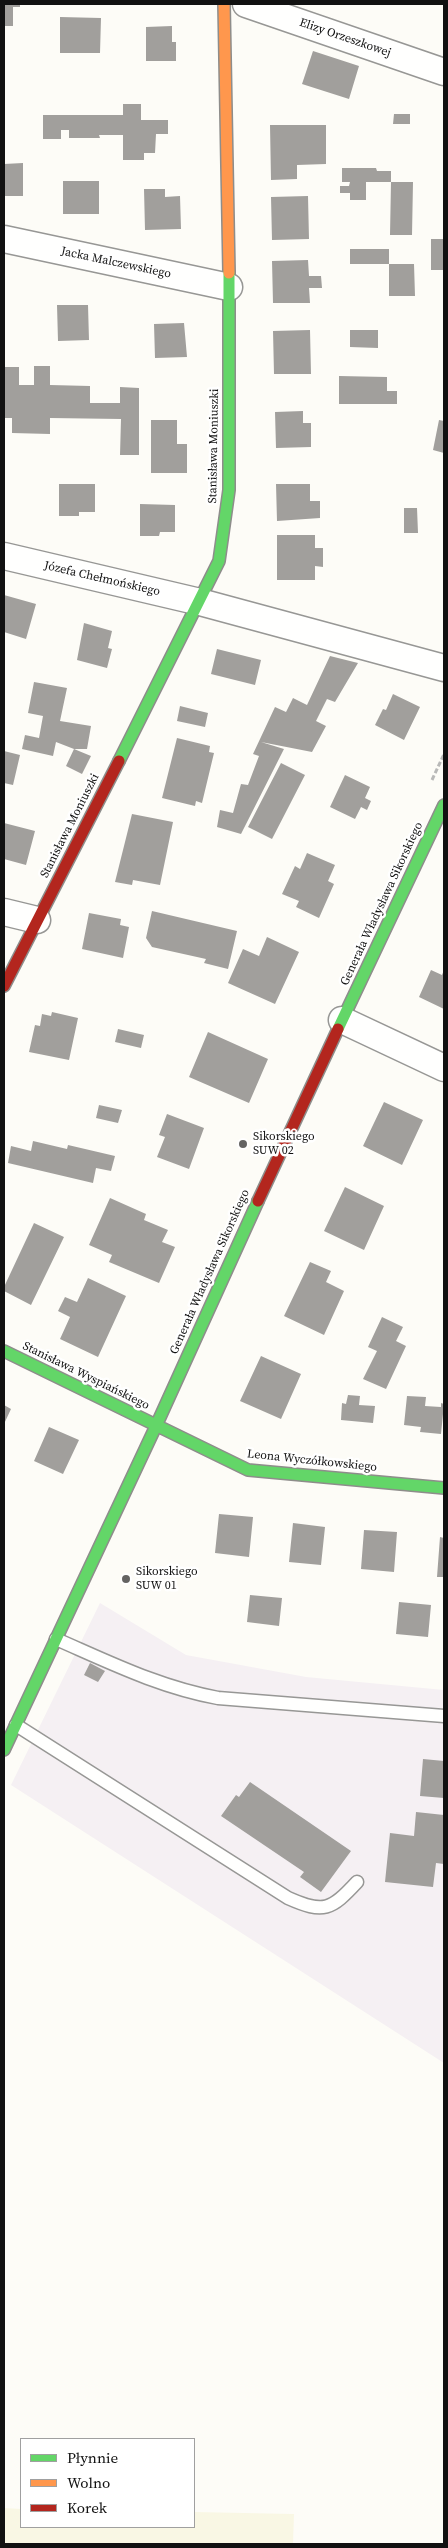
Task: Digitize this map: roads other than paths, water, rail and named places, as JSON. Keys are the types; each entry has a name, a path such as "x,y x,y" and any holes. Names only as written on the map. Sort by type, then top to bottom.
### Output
{"street":[{"name":"Stanisława Moniuszki","path":"4,986 200,602 219,560 229,490 229,286 224,4"},
{"name":"Elizy Orzeszkowej","path":"246,4 444,72"},
{"name":"Jacka Malczewskiego","path":"4,239 229,286"},
{"name":"Józefa Chełmońskiego","path":"4,556 200,602 444,668"},
{"name":"Generała Władysława Sikorskiego","path":"4,1750 156,1426 252,1212 444,805"},
{"path":"4,912 37,920"},
{"path":"342,1020 444,1068"},
{"name":"Stanisława Wyspiańskiego","path":"4,1351 156,1426"},
{"name":"Leona Wyczółkowskiego","path":"156,1426 248,1470 444,1488"}],"lane":[{"path":"56,1639 157,1683 218,1698 444,1716"},
{"path":"16,1725 288,1898 312,1909 337,1902 357,1882"}],"place":[{"name":"Sikorskiego SUW 02","path":"243,1144"},
{"name":"Sikorskiego SUW 01","path":"126,1579"}]}
